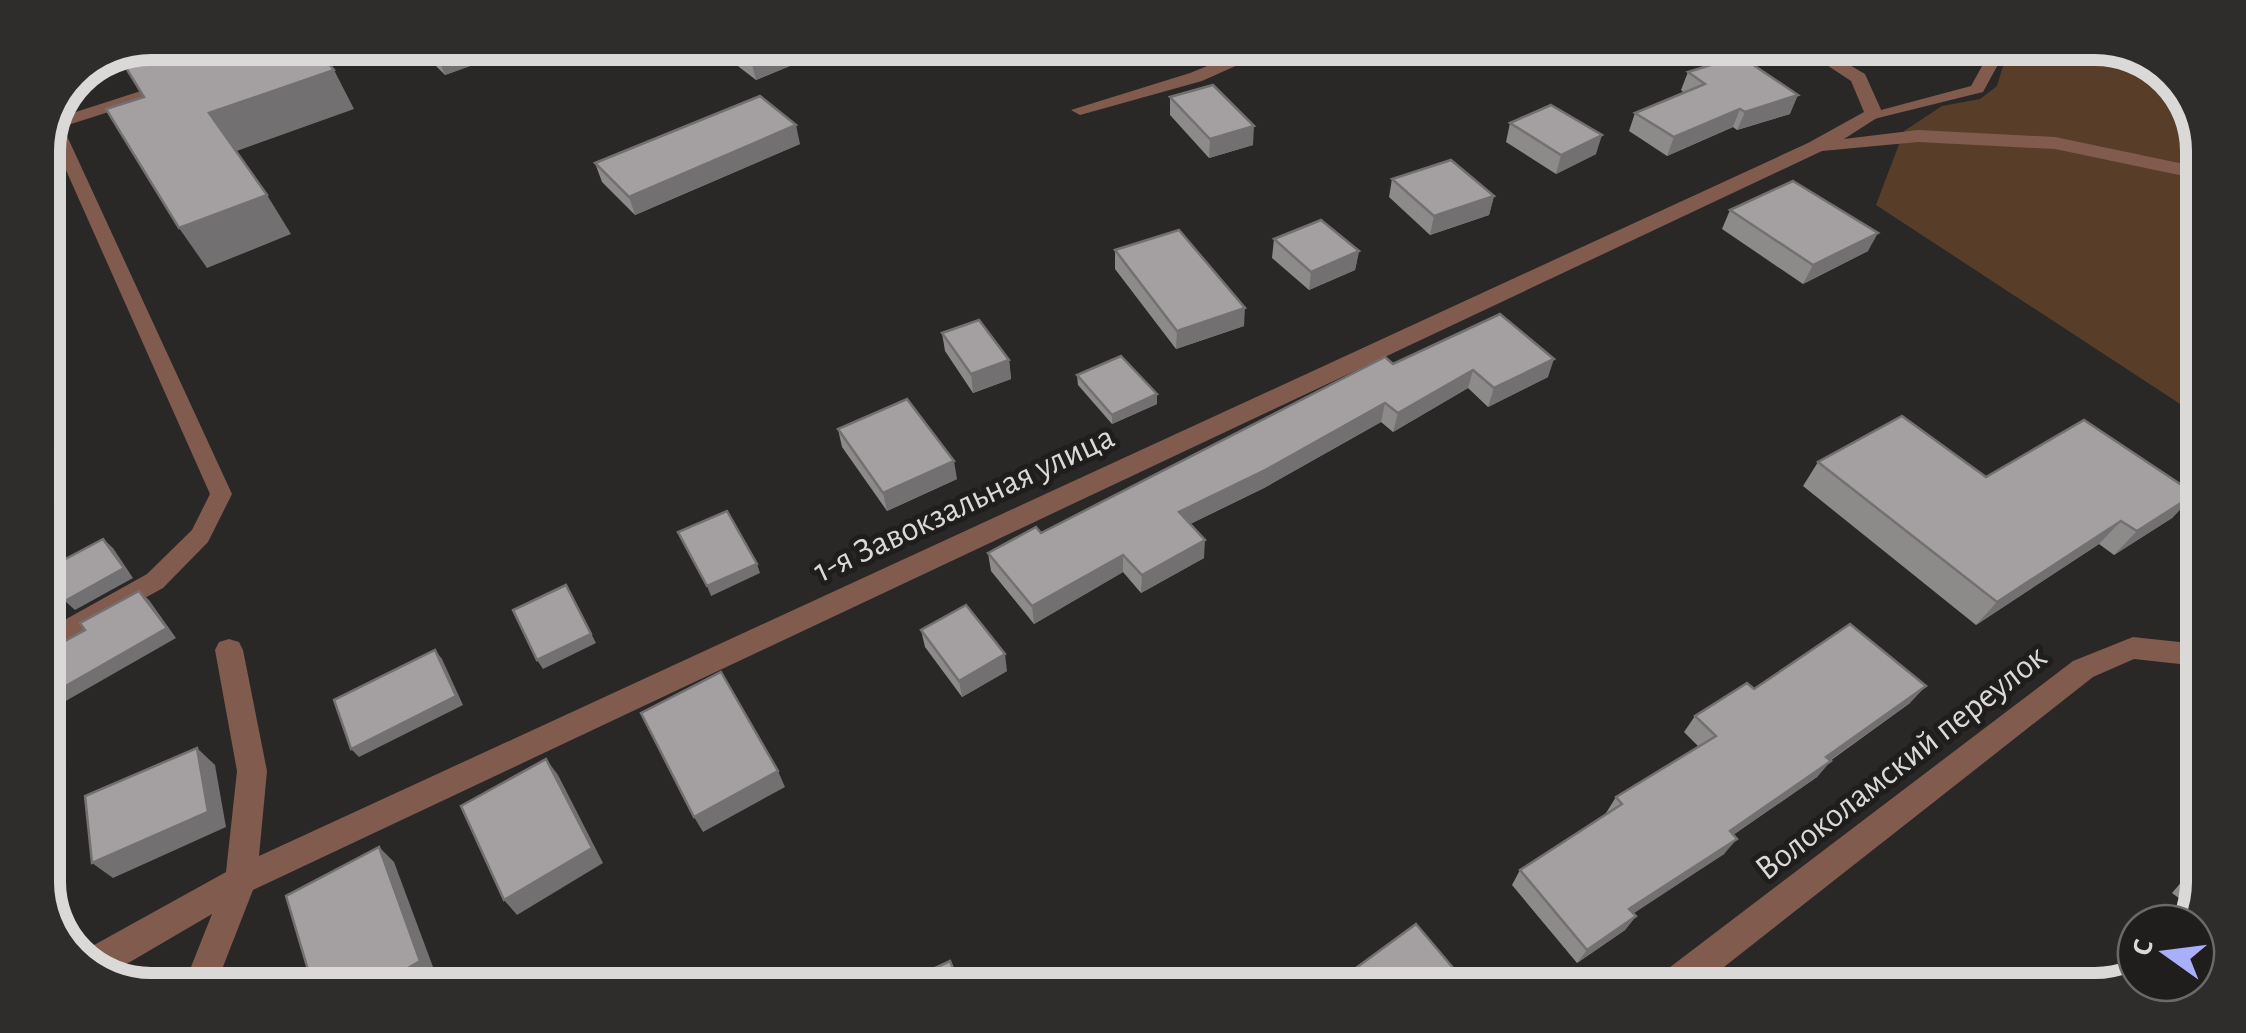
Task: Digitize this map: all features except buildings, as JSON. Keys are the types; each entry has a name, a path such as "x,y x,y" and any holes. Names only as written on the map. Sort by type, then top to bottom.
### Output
{"street":[{"path":"1080,110 1196,77 1238,60"},
{"path":"1829,60 1859,78 1874,114"},
{"path":"65,121 196,77"},
{"name":"1-я Завокзальная улица","path":"102,958 241,880 1815,147 1874,114"},
{"path":"1815,147 1918,136 2055,143 2186,170"},
{"name":"Волоколамский переулок","path":"1690,973 2083,670 2133,648 2186,654"},
{"path":"205,973 241,880 252,771 230,650"}],"lane":[{"path":"1874,114 1977,89 1993,60"},
{"path":"60,634 155,581 200,536 221,494 61,142"}],"shaded area":[{"path":"2005,60 2113,62 2150,79 2177,111 2186,145 2186,408 1876,205 1904,131 1942,106 1980,99 1997,86"}]}
